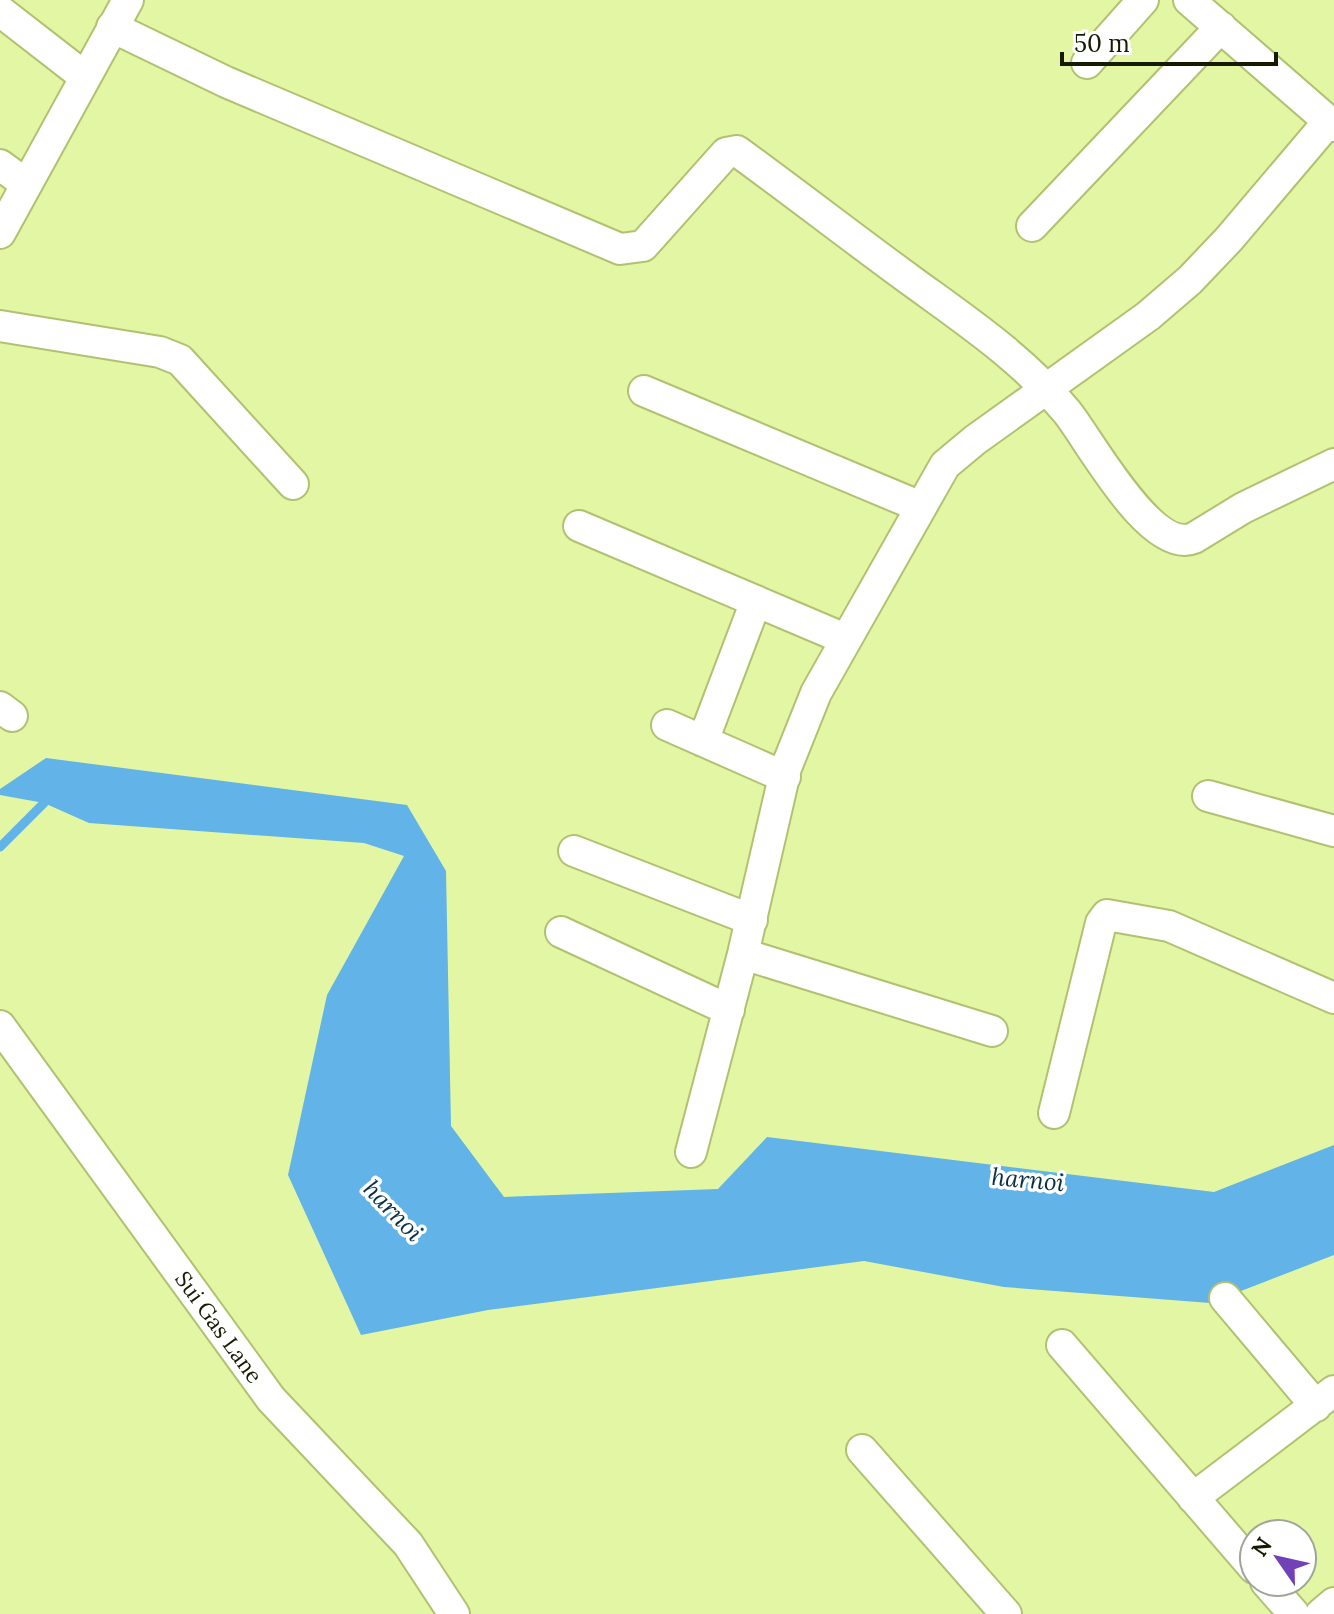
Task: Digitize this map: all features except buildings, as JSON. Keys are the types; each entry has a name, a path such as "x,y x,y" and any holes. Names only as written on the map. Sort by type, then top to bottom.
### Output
{"street":[{"path":"0,233 128,0"},
{"path":"1087,63 1143,0"},
{"path":"691,1152 752,920 785,777 816,693 945,465 1148,316 1190,280 1332,124 1189,0"},
{"path":"0,11 85,77"},
{"path":"112,27 226,82 620,249 643,246 726,153 737,151 1016,357 1067,412 1106,472 1136,508 1173,540 1185,542 1194,538 1243,508 1334,464"},
{"path":"1032,226 1221,27"},
{"path":"0,165 26,184"},
{"path":"0,326 160,352 180,360 293,484"},
{"path":"644,391 921,507"},
{"path":"579,526 845,639"},
{"path":"703,741 756,601"},
{"path":"667,725 785,777"},
{"path":"1208,796 1334,831"},
{"path":"574,851 752,920"},
{"path":"1054,1113 1101,923 1107,915 1169,926 1334,998"},
{"path":"561,932 729,1010"},
{"path":"743,954 992,1031"},
{"name":"Sui Gas Lane","path":"0,1026 271,1399 408,1544 454,1614"},
{"path":"1193,1498 1325,1398 1225,1298"},
{"path":"1062,1345 1238,1550"},
{"path":"862,1450 1006,1614"},
{"path":"1280,1598 1294,1614"},
{"path":"1321,1614 1334,1603"}],"water":[{"path":"46,758 407,805 446,871 451,1126 504,1197 718,1189 767,1137 1214,1192 1334,1145 1334,1255 1210,1303 1004,1287 864,1261 488,1310 361,1335 288,1175 327,995 404,856 364,843 89,823 44,803 0,795 0,789"}],"waterway":[{"name":"harnoi","path":"0,847 44,803 43,793"}]}
